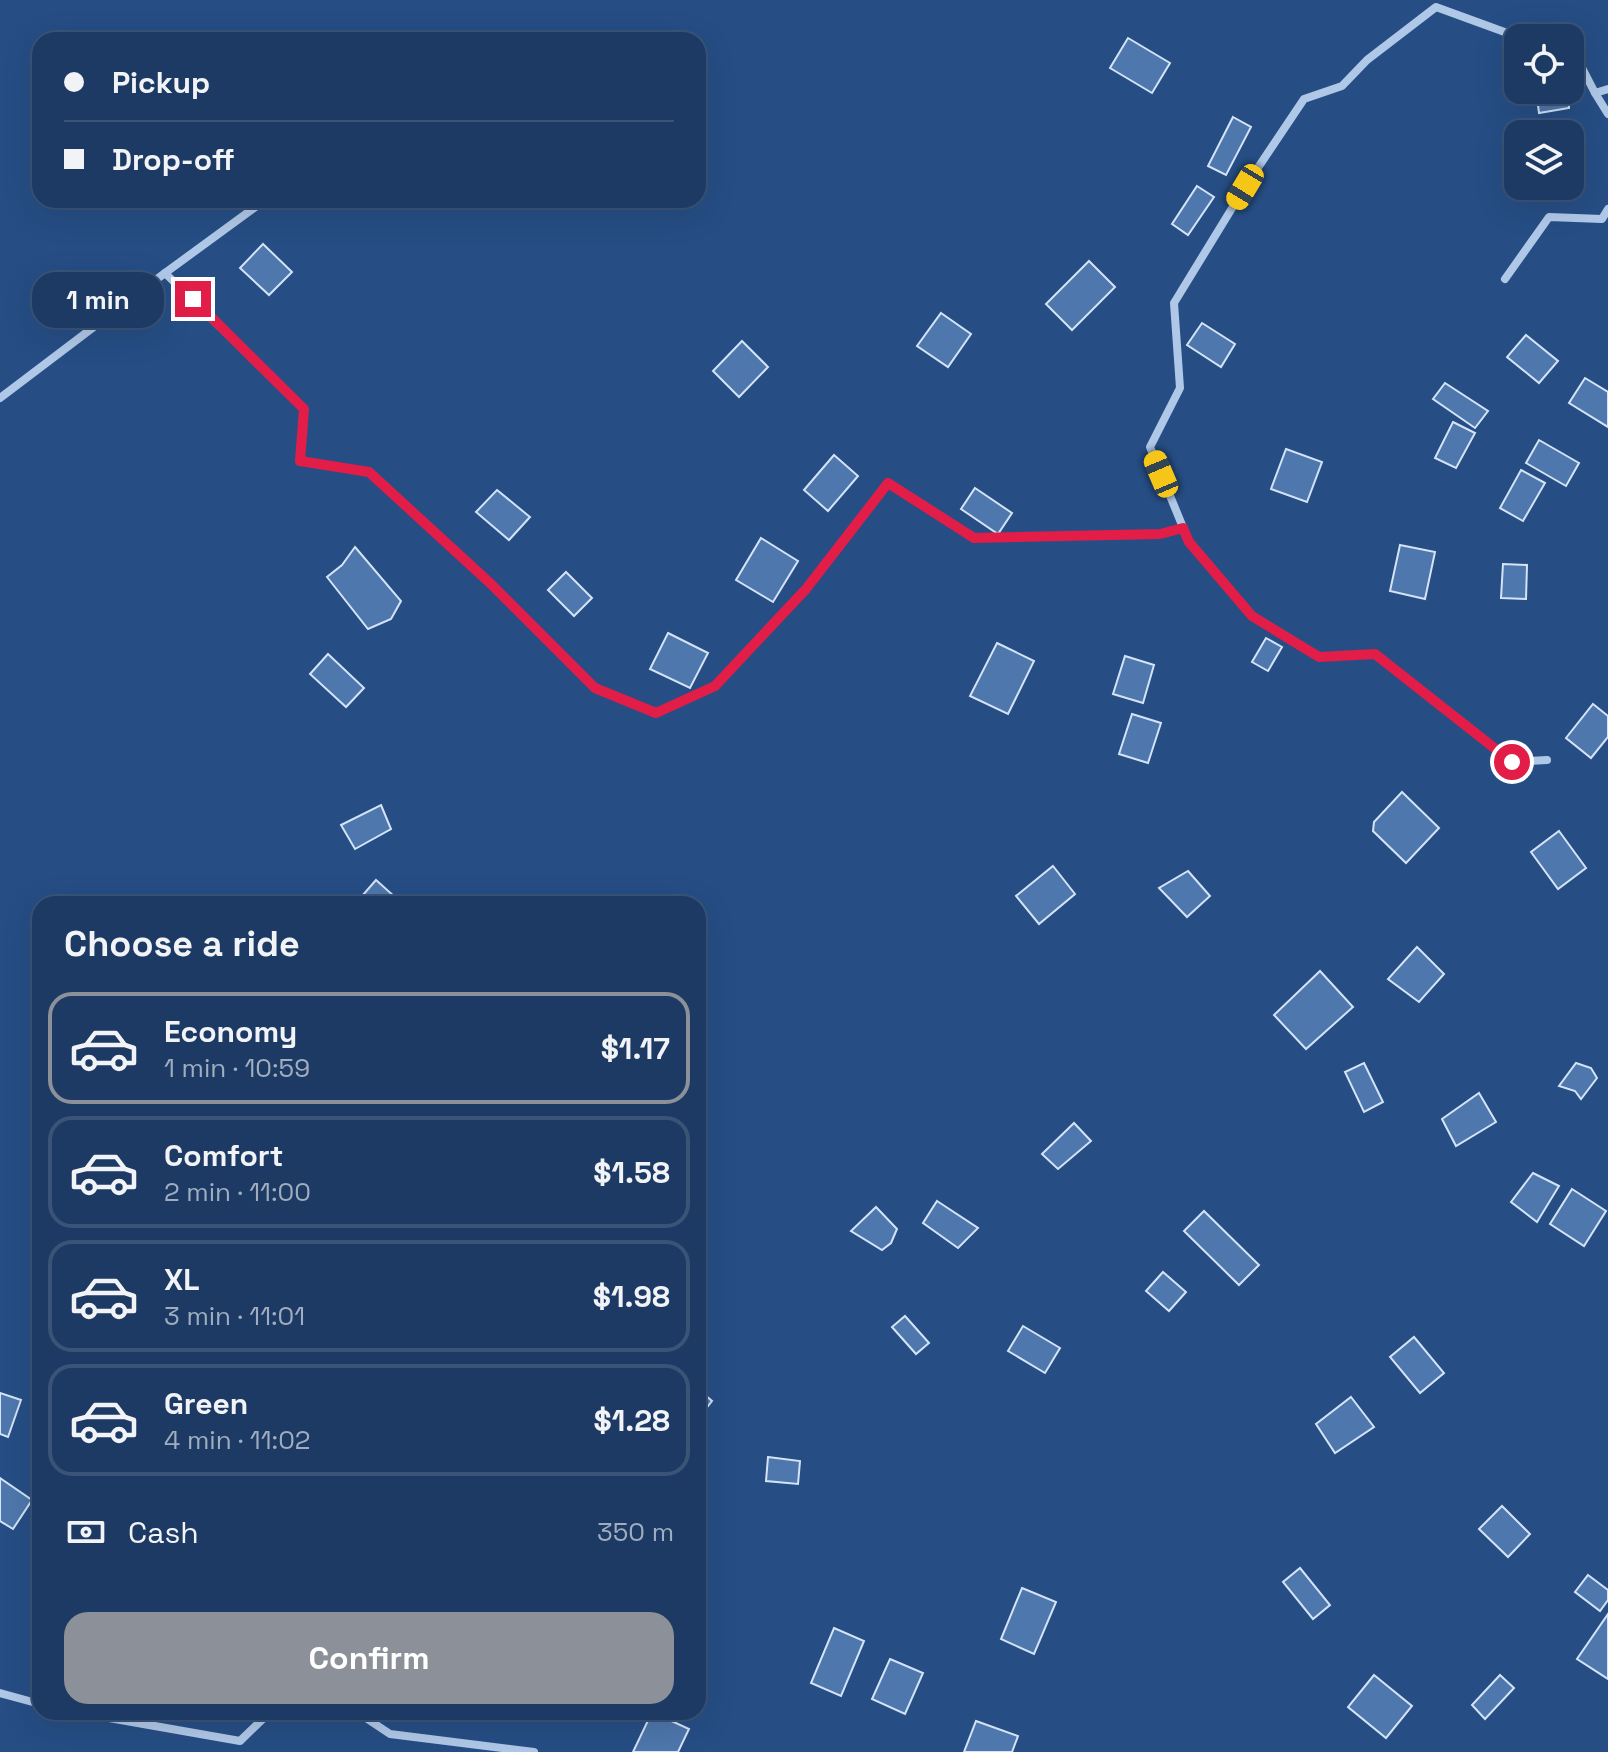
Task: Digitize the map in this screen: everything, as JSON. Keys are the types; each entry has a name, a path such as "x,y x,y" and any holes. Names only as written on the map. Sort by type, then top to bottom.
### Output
{"street":[{"path":"1504,31 1436,3 1367,60 1342,86 1304,99 1174,303 1180,388 1150,447 1189,542 1252,616 1319,657 1375,654 1512,762 1547,760"},
{"path":"1584,72 1608,114"},
{"path":"1595,93 1608,89"},
{"path":"0,398 254,208"},
{"path":"1505,279 1549,217 1602,219 1608,209"},
{"path":"165,273 304,409 300,461 369,472 491,584 595,688 656,713 715,686 806,589 888,483 974,538 1160,534 1183,528"},
{"path":"0,1693 32,1702"},
{"path":"121,1720 240,1741 262,1720"},
{"path":"369,1720 390,1734 534,1752"}],"building":[{"path":"1128,38 1170,63 1152,93 1110,68"},
{"path":"1538,104 1569,104 1569,108 1539,113"},
{"path":"1233,117 1251,127 1226,175 1208,166"},
{"path":"1197,186 1214,197 1188,235 1172,224"},
{"path":"263,244 292,272 269,295 240,268"},
{"path":"1089,261 1115,287 1072,330 1046,304"},
{"path":"941,313 971,334 948,367 917,346"},
{"path":"1202,323 1235,344 1221,367 1187,345"},
{"path":"1526,335 1558,361 1539,383 1507,357"},
{"path":"742,341 768,367 739,397 713,371"},
{"path":"1585,378 1608,392 1608,427 1569,403"},
{"path":"1445,383 1488,411 1475,428 1433,399"},
{"path":"1453,422 1475,433 1456,468 1435,458"},
{"path":"1539,440 1579,463 1566,486 1526,463"},
{"path":"1286,449 1322,462 1307,502 1271,489"},
{"path":"834,455 858,476 828,511 804,490"},
{"path":"1521,470 1545,483 1523,521 1500,508"},
{"path":"975,488 1012,513 998,534 961,509"},
{"path":"497,490 530,517 509,540 476,512"},
{"path":"761,538 798,561 773,602 736,580"},
{"path":"1400,545 1435,552 1425,599 1390,591"},
{"path":"355,547 401,601 391,619 368,629 327,577 342,565"},
{"path":"1503,564 1527,565 1526,599 1501,598"},
{"path":"566,572 592,598 574,616 548,590"},
{"path":"668,633 708,653 690,688 650,669"},
{"path":"1266,638 1282,647 1268,671 1252,662"},
{"path":"997,643 1034,661 1008,714 970,696"},
{"path":"328,654 364,688 346,707 310,674"},
{"path":"1125,656 1154,665 1143,703 1113,694"},
{"path":"1593,704 1608,716 1608,737 1591,758 1566,738"},
{"path":"1132,714 1161,723 1148,763 1119,754"},
{"path":"1402,792 1439,828 1406,863 1373,831 1374,822"},
{"path":"381,805 391,829 355,849 341,825"},
{"path":"1559,831 1586,868 1558,889 1531,852"},
{"path":"1053,866 1075,894 1039,924 1016,896"},
{"path":"1188,871 1210,896 1187,917 1159,888"},
{"path":"376,880 394,896 362,896"},
{"path":"1417,947 1444,974 1419,1002 1388,979"},
{"path":"1320,971 1353,1007 1306,1049 1274,1015"},
{"path":"1364,1063 1383,1102 1364,1112 1345,1072"},
{"path":"1576,1063 1591,1068 1597,1078 1581,1099 1575,1091 1559,1086"},
{"path":"1479,1093 1496,1122 1456,1146 1442,1119"},
{"path":"1074,1123 1091,1141 1058,1169 1042,1154"},
{"path":"1533,1173 1559,1186 1537,1222 1511,1202"},
{"path":"1572,1189 1606,1211 1584,1246 1550,1224"},
{"path":"937,1201 978,1228 958,1248 923,1223"},
{"path":"876,1207 897,1229 891,1243 882,1250 851,1231"},
{"path":"1204,1211 1259,1265 1239,1285 1184,1231"},
{"path":"1163,1272 1186,1292 1169,1311 1146,1291"},
{"path":"905,1316 929,1343 916,1354 892,1327"},
{"path":"1023,1326 1060,1348 1045,1373 1008,1351"},
{"path":"1414,1337 1444,1373 1420,1393 1390,1357"},
{"path":"0,1393 21,1400 8,1437 0,1434"},
{"path":"1351,1397 1374,1427 1335,1453 1316,1424"},
{"path":"768,1457 800,1461 798,1484 766,1481"},
{"path":"0,1478 32,1500 13,1529 0,1521"},
{"path":"1502,1506 1530,1534 1508,1557 1479,1529"},
{"path":"1300,1568 1330,1605 1313,1619 1283,1582"},
{"path":"1588,1575 1608,1590 1608,1600 1600,1611 1575,1592"},
{"path":"1022,1588 1056,1602 1034,1654 1001,1639"},
{"path":"1608,1614 1608,1679 1577,1659"},
{"path":"834,1628 864,1641 841,1696 811,1683"},
{"path":"890,1659 923,1673 905,1714 872,1699"},
{"path":"1374,1675 1412,1706 1386,1738 1348,1707"},
{"path":"1500,1675 1514,1688 1485,1719 1472,1705"},
{"path":"648,1720 669,1720 689,1729 678,1752 633,1752"},
{"path":"976,1721 1018,1736 1012,1752 964,1752"}],"route":[{"path":"193,299 304,409 300,461 369,472 491,584 595,688 656,713 715,686 806,589 888,483 974,538 1160,534 1183,528 1189,542 1252,616 1319,657 1375,654 1512,762"}]}
